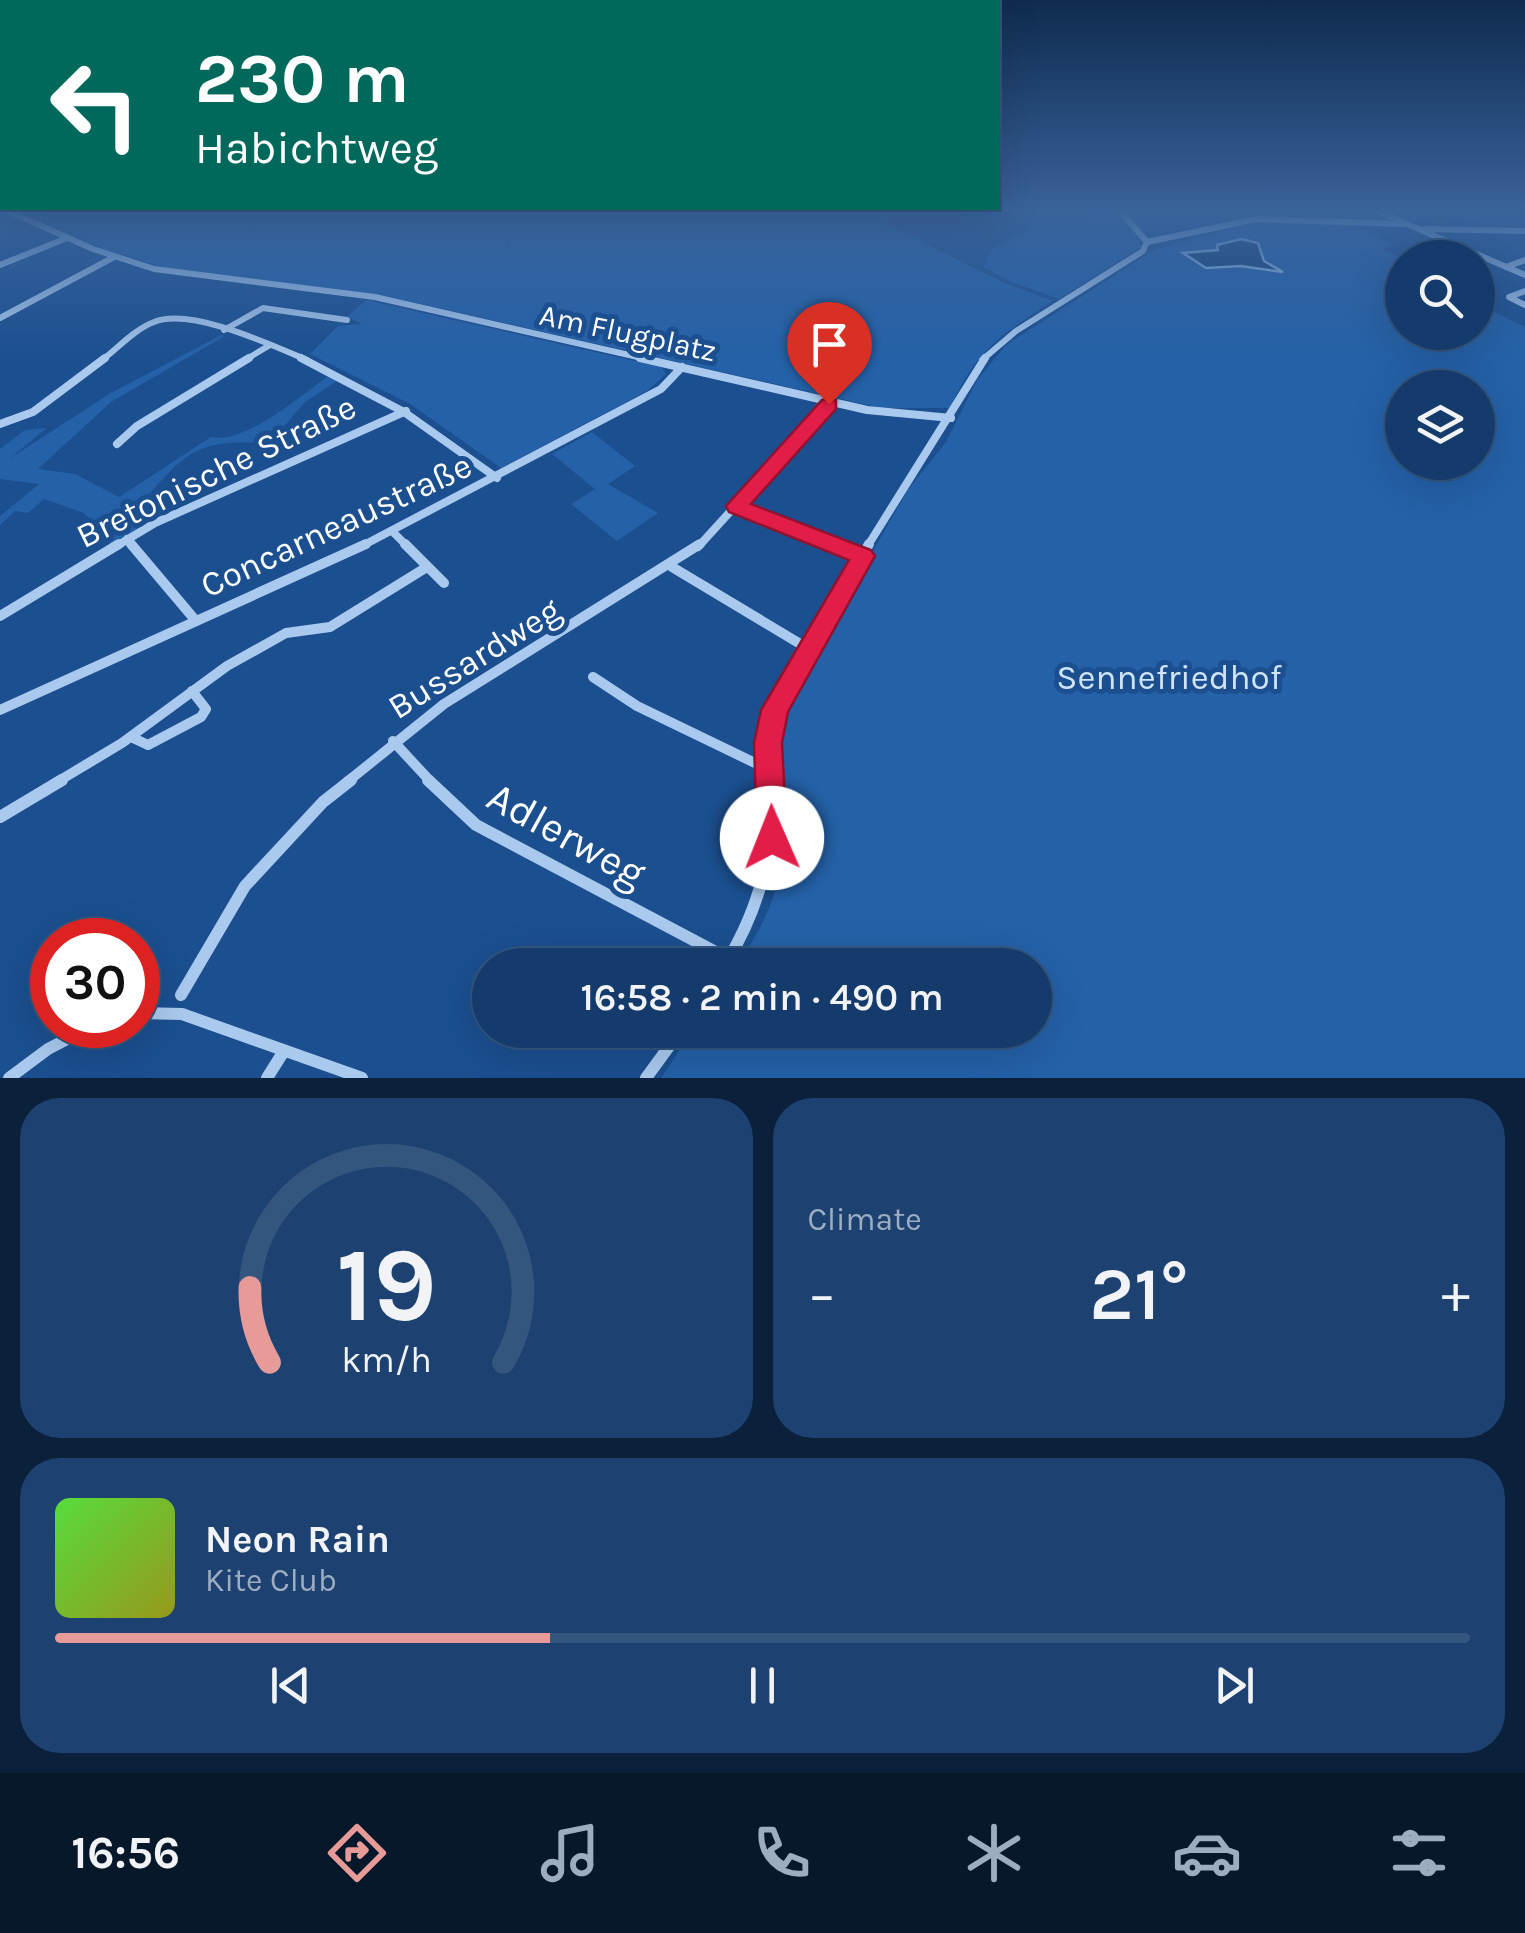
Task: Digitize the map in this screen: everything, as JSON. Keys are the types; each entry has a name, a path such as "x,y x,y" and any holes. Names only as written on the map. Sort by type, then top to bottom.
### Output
{"street":[{"path":"0,318 106,261"},
{"name":"Am Flugplatz","path":"131,261 181,274 375,298 878,412 951,418"},
{"path":"735,948 766,881 772,838 769,765 774,710 808,648 904,483 951,418 969,378 995,346 1126,261"},
{"path":"1493,261 1525,275"},
{"path":"1506,267 1521,261"},
{"path":"1525,291 1509,297 1525,305"},
{"path":"224,330 263,308 347,320"},
{"path":"0,424 28,416 160,320 181,319 270,345 340,374 406,411 497,478"},
{"path":"117,444 137,426 270,345"},
{"name":"Concarneaustraße","path":"0,710 393,532 661,389 682,367"},
{"name":"Bussardweg","path":"181,994 224,918 264,861 321,803 393,741 444,704 672,567 736,506 831,401"},
{"name":"Bretonische Straße","path":"0,616 126,539 406,411"},
{"path":"736,506 863,556"},
{"path":"393,532 444,582"},
{"path":"126,539 196,621"},
{"path":"0,817 131,737 192,691 276,638 330,627 427,567"},
{"path":"672,567 808,648"},
{"path":"593,676 637,706 755,763 769,765"},
{"path":"131,737 148,746 202,716 206,710 192,691"},
{"name":"Adlerweg","path":"393,741 456,810 476,825 701,948"},
{"path":"160,1012 172,1011 362,1078"},
{"path":"9,1078 52,1048"},
{"path":"646,1078 668,1048"},
{"path":"268,1078 284,1050"}],"green space":[{"path":"144,261 961,261 1053,301 1019,323 980,357 950,408 881,408 391,297 167,268"},
{"path":"987,261 1118,261 1059,299 1006,280 984,267"},
{"name":"Sennefriedhof","path":"1136,261 1196,261 1206,268 1241,266 1283,272 1265,261 1385,261 1385,350 1495,350 1495,312 1525,327 1525,1078 661,1078 681,1048 1052,1048 1052,948 748,948 767,914 783,858 780,749 784,708 907,491 946,442 977,380 1006,345"},
{"path":"366,300 661,367 666,374 647,391 501,468 410,404 310,354 338,326 362,324 347,317"},
{"path":"225,336 111,402 38,469 75,474 119,497 211,437 225,437 256,426 330,375 340,379 305,402 269,444 219,444 187,457 128,518 137,529 110,544 84,513 44,499 28,513 15,511 0,525 0,516 39,484 0,479 0,449 25,430 47,428 9,459 109,394"},
{"path":"592,432 635,466 608,484 658,513 617,541 571,504 595,489 552,454"}],"shaded area":[{"path":"1196,261 1265,261 1283,272 1241,266 1206,268"}],"route":[{"path":"772,838 768,743 774,710 863,556 736,506 829,404"}]}
